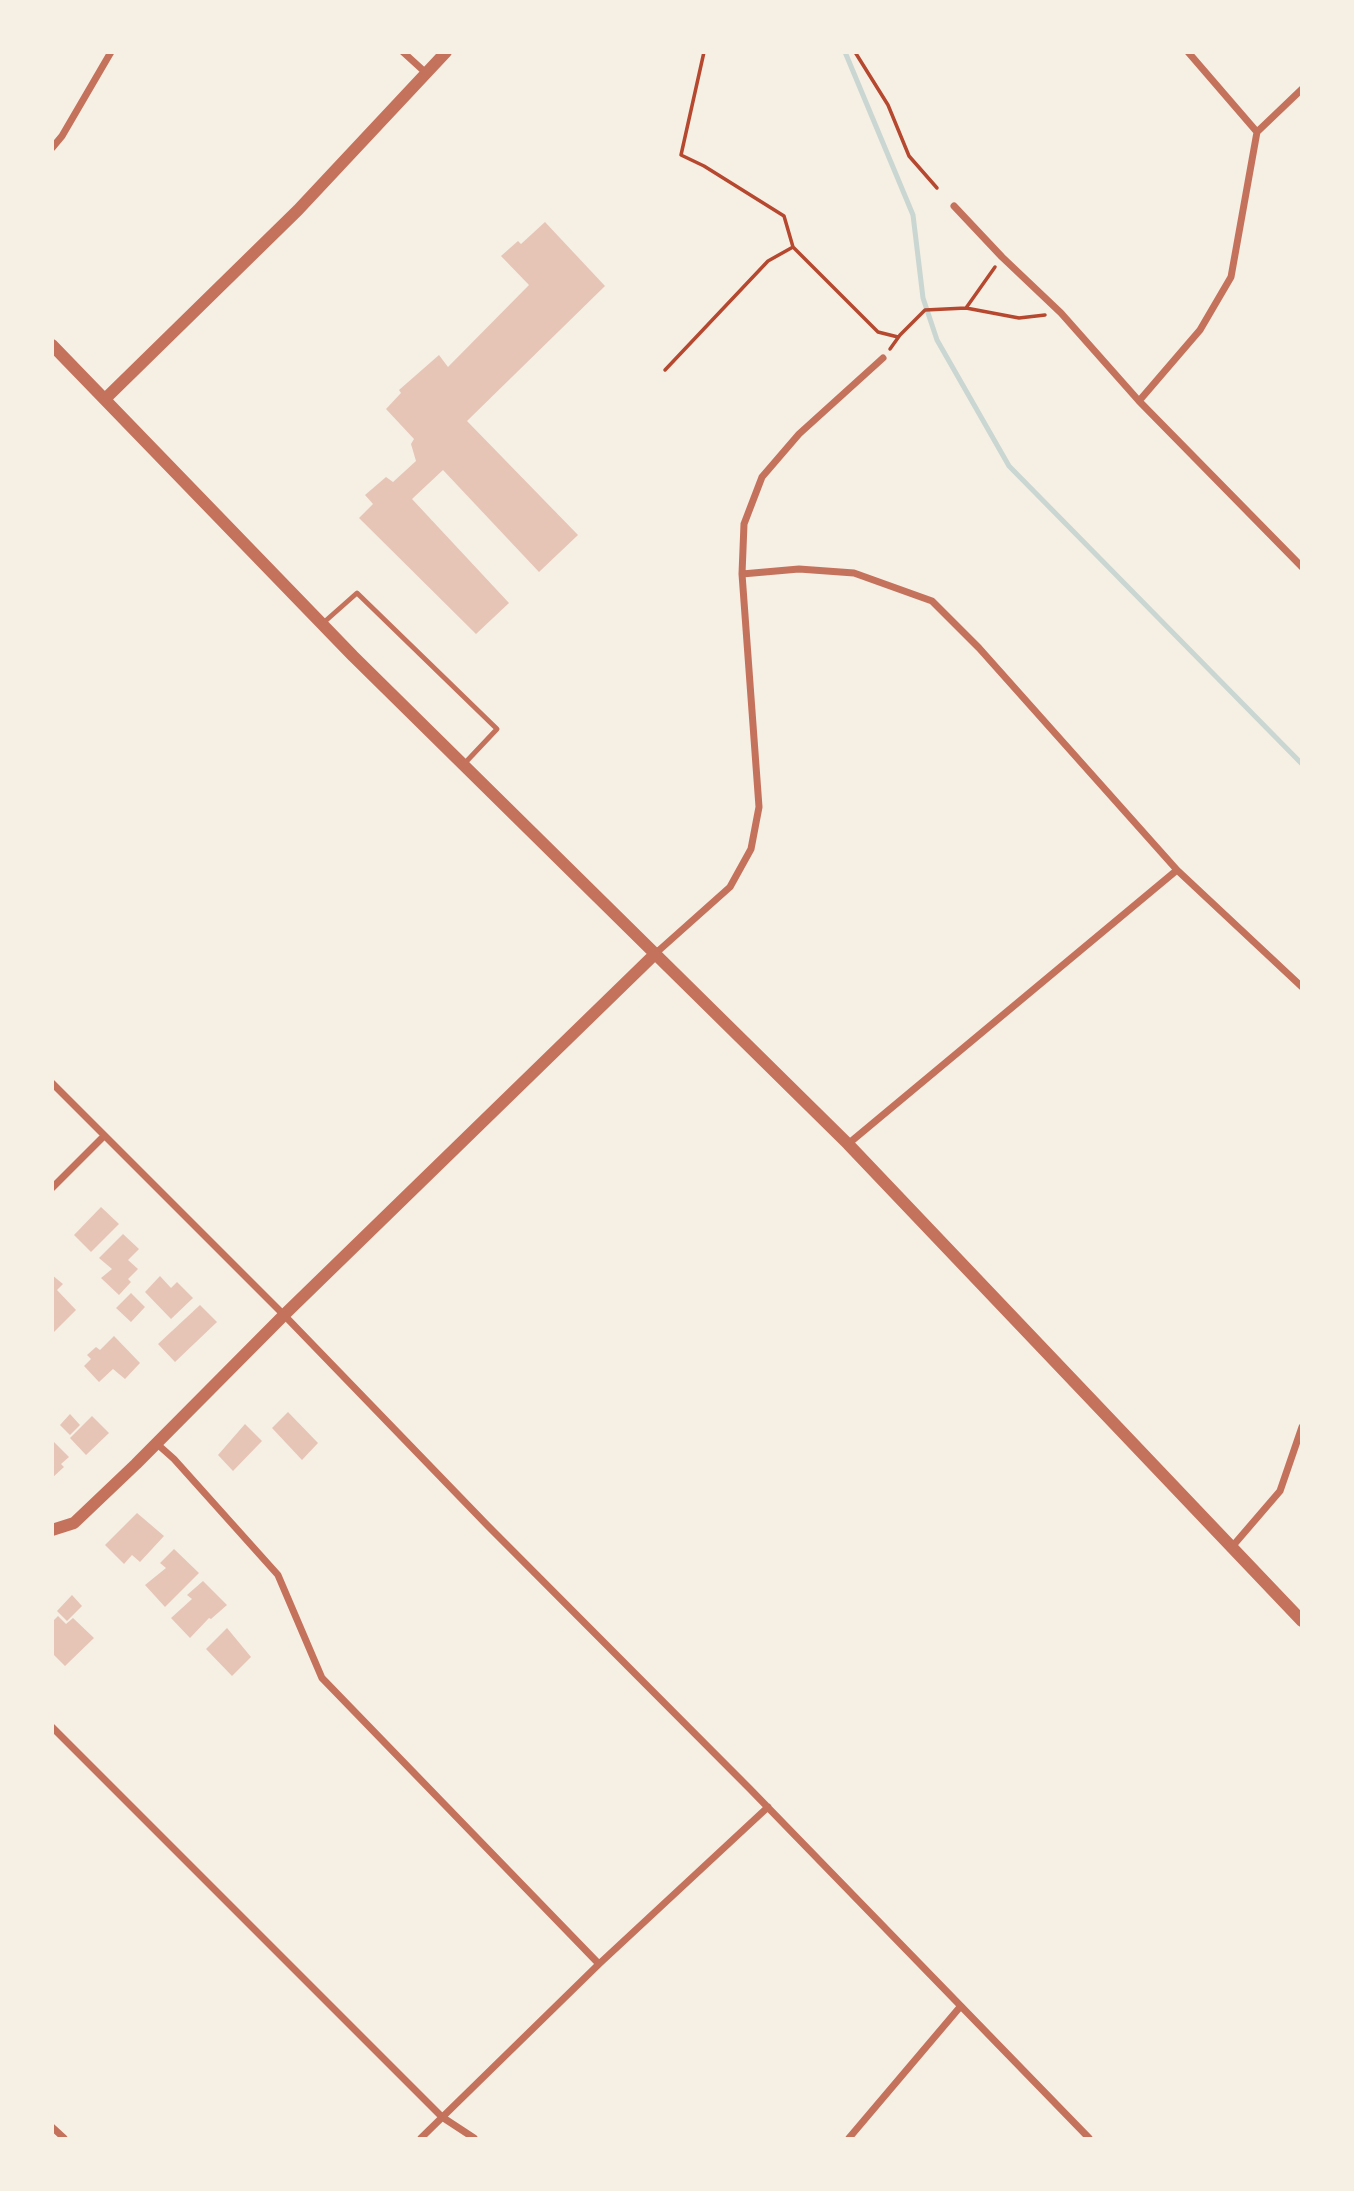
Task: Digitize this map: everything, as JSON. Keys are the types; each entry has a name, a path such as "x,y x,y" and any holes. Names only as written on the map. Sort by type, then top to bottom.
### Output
{"street":[{"path":"52,148 62,136 111,52"},
{"path":"403,52 426,73"},
{"path":"105,399 298,210 446,52"},
{"path":"1188,52 1257,132"},
{"path":"1139,401 1200,330 1231,277 1257,132 1301,89"},
{"path":"954,206 1002,257 1061,313 1139,401 1301,567"},
{"path":"52,345 322,624 848,1144 1301,1621"},
{"path":"52,1530 74,1523 656,953 730,887 751,849 759,807 742,574 744,524 762,477 799,434 883,358"},
{"path":"742,574 799,569 854,573 932,601 979,648 1177,870 1301,987"},
{"path":"848,1144 1177,870"},
{"path":"52,1083 768,1807 1089,2138"},
{"path":"52,1188 104,1136"},
{"path":"1231,1548 1280,1491 1301,1427"},
{"path":"156,1443 174,1459 278,1575 322,1678 599,1964"},
{"path":"52,1727 442,2117 474,2138"},
{"path":"421,2138 599,1964 768,1807"},
{"path":"849,2138 960,2007"},
{"path":"52,2127 64,2138"}],"lane":[{"path":"322,624 357,593 497,729 464,764"}],"path":[{"path":"704,52 681,155 705,166 784,216 793,247 878,331 898,337"},
{"path":"855,52 888,105 909,156 937,188"},
{"path":"665,370 768,261 793,247"},
{"path":"966,308 1002,257"},
{"path":"883,358 898,337 925,310 966,308 1019,318 1061,313"}],"building":[{"path":"545,222 605,286 467,421 578,535 539,572 443,470 412,499 509,603 476,634 359,518 373,504 365,495 386,477 393,482 416,461 411,444 414,439 386,409 401,393 399,390 439,355 448,367 529,285 501,256 518,241 521,244"},
{"path":"101,1207 119,1224 91,1252 74,1235"},
{"path":"123,1234 139,1249 128,1260 138,1269 128,1279 131,1282 119,1295 101,1278 112,1269 99,1258"},
{"path":"52,1275 63,1284 57,1290 76,1310 52,1334"},
{"path":"160,1276 171,1288 177,1282 193,1298 171,1319 145,1292"},
{"path":"131,1293 145,1307 131,1322 116,1308"},
{"path":"200,1305 217,1322 175,1362 158,1344"},
{"path":"114,1336 140,1363 125,1379 113,1369 99,1382 84,1366 91,1359 87,1355 96,1347 100,1350"},
{"path":"288,1412 318,1443 302,1460 272,1428"},
{"path":"70,1414 80,1425 70,1435 60,1425"},
{"path":"92,1416 109,1433 86,1455 70,1438"},
{"path":"245,1424 262,1441 233,1471 218,1455"},
{"path":"52,1440 69,1457 61,1464 64,1467 52,1478"},
{"path":"137,1513 164,1536 140,1562 132,1555 124,1564 105,1545"},
{"path":"174,1549 199,1573 165,1607 145,1585 166,1568 160,1563"},
{"path":"203,1581 227,1605 209,1618 190,1638 171,1618 192,1599 187,1595"},
{"path":"72,1595 82,1606 67,1621 57,1611"},
{"path":"58,1616 66,1624 73,1618 94,1638 65,1666 52,1653 52,1622"},
{"path":"227,1628 251,1657 232,1676 206,1649"}],"waterway":[{"path":"845,52 913,215 923,298 937,340 1009,466 1302,764"}]}
